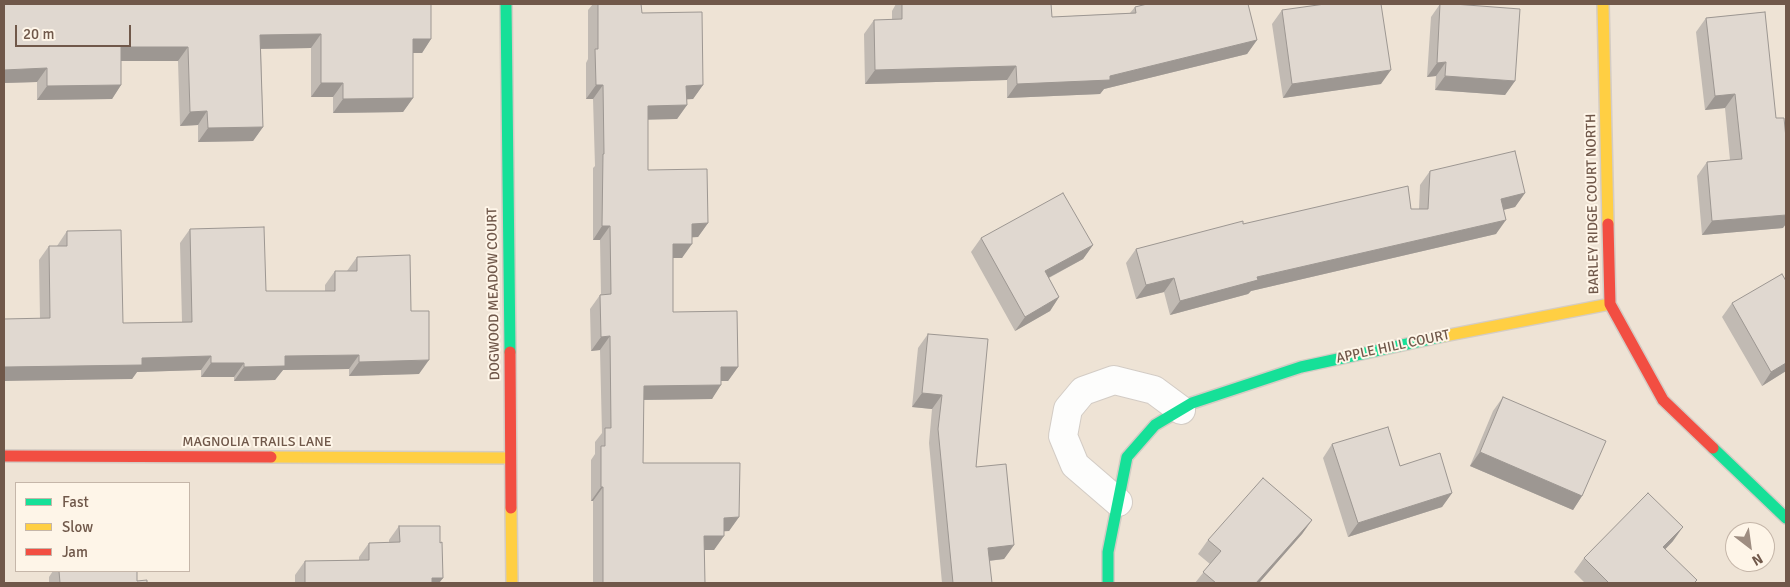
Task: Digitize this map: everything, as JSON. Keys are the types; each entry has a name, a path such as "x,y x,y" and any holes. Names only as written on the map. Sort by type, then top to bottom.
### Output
{"street":[{"name":"DOGWOOD MEADOW COURT","path":"506,4 512,583"},
{"name":"BARLEY RIDGE COURT NORTH","path":"1603,4 1610,304 1664,400 1786,518"},
{"name":"APPLE HILL COURT","path":"1108,583 1108,552 1127,457 1155,425 1192,403 1301,367 1465,332 1610,304"},
{"path":"1118,502 1074,465 1063,436 1068,409 1083,391 1114,380 1154,390 1181,410"},
{"name":"MAGNOLIA TRAILS LANE","path":"4,456 510,458"}],"shaded area":[{"path":"4,4 1786,4 1786,583 4,583"}],"building":[{"path":"4,4 431,4 431,39 413,39 413,98 343,99 343,83 321,83 321,34 260,35 263,127 208,128 207,111 190,112 188,47 121,47 121,85 47,86 47,68 4,70"},
{"path":"598,4 641,4 642,13 702,12 703,85 686,86 687,105 648,106 648,170 707,169 708,223 692,224 692,244 673,244 673,312 737,311 738,367 721,367 721,385 644,386 643,463 740,463 739,517 724,518 724,536 704,536 705,583 603,583 601,446 605,446 605,428 611,428 610,336 601,337 600,295 611,294 610,226 602,226 603,85 596,85 595,49 598,49"},
{"path":"902,4 1051,4 1052,17 1136,13 1135,7 1147,4 1248,4 1257,40 1110,76 1110,80 1017,84 1016,66 875,70 874,20 902,19"},
{"path":"1325,4 1381,4 1391,70 1292,84 1282,10"},
{"path":"1440,4 1520,9 1515,81 1445,76 1446,62 1437,63"},
{"path":"1765,12 1776,118 1784,118 1786,138 1786,215 1712,221 1707,162 1742,159 1735,94 1715,96 1706,18"},
{"path":"1515,151 1525,193 1501,199 1506,220 1257,277 1258,280 1180,301 1174,278 1146,285 1136,249 1243,221 1243,224 1408,186 1411,209 1428,209 1430,171"},
{"path":"1063,193 1093,245 1045,271 1059,297 1025,317 981,238"},
{"path":"264,227 266,291 335,291 335,271 357,271 357,257 410,255 411,311 429,311 429,360 359,362 359,355 285,356 285,366 244,367 244,363 211,363 211,356 142,358 142,365 4,367 4,319 50,318 49,246 67,246 67,231 121,230 123,323 192,322 190,229"},
{"path":"1782,274 1786,281 1786,363 1771,372 1732,303"},
{"path":"928,334 988,339 976,467 1006,464 1014,545 988,548 992,583 953,583 938,429 942,395 922,393"},
{"path":"1503,397 1606,441 1582,496 1480,452"},
{"path":"1388,427 1400,466 1440,453 1452,493 1358,523 1332,444"},
{"path":"1263,478 1312,520 1256,583 1216,583 1203,572 1221,551 1208,540"},
{"path":"1648,493 1683,527 1663,547 1697,580 1694,583 1609,583 1584,558"},
{"path":"399,526 440,526 443,578 432,578 432,583 305,583 305,561 369,560 369,543 400,542"},
{"path":"59,572 137,572 137,581 147,580 147,583 60,583"}],"traffic: fast":[{"path":"506,4 510,352"},
{"path":"1108,583 1108,552 1127,457 1155,425 1192,403 1301,367 1444,336"},
{"path":"1713,448 1786,518"}],"traffic: slow":[{"path":"1603,4 1608,224"},
{"path":"1444,336 1610,304"},
{"path":"271,457 510,458"},
{"path":"511,508 512,583"}],"traffic: jam":[{"path":"1608,224 1610,304 1663,400 1713,448"},
{"path":"510,352 511,508"},
{"path":"4,456 271,457"}]}
